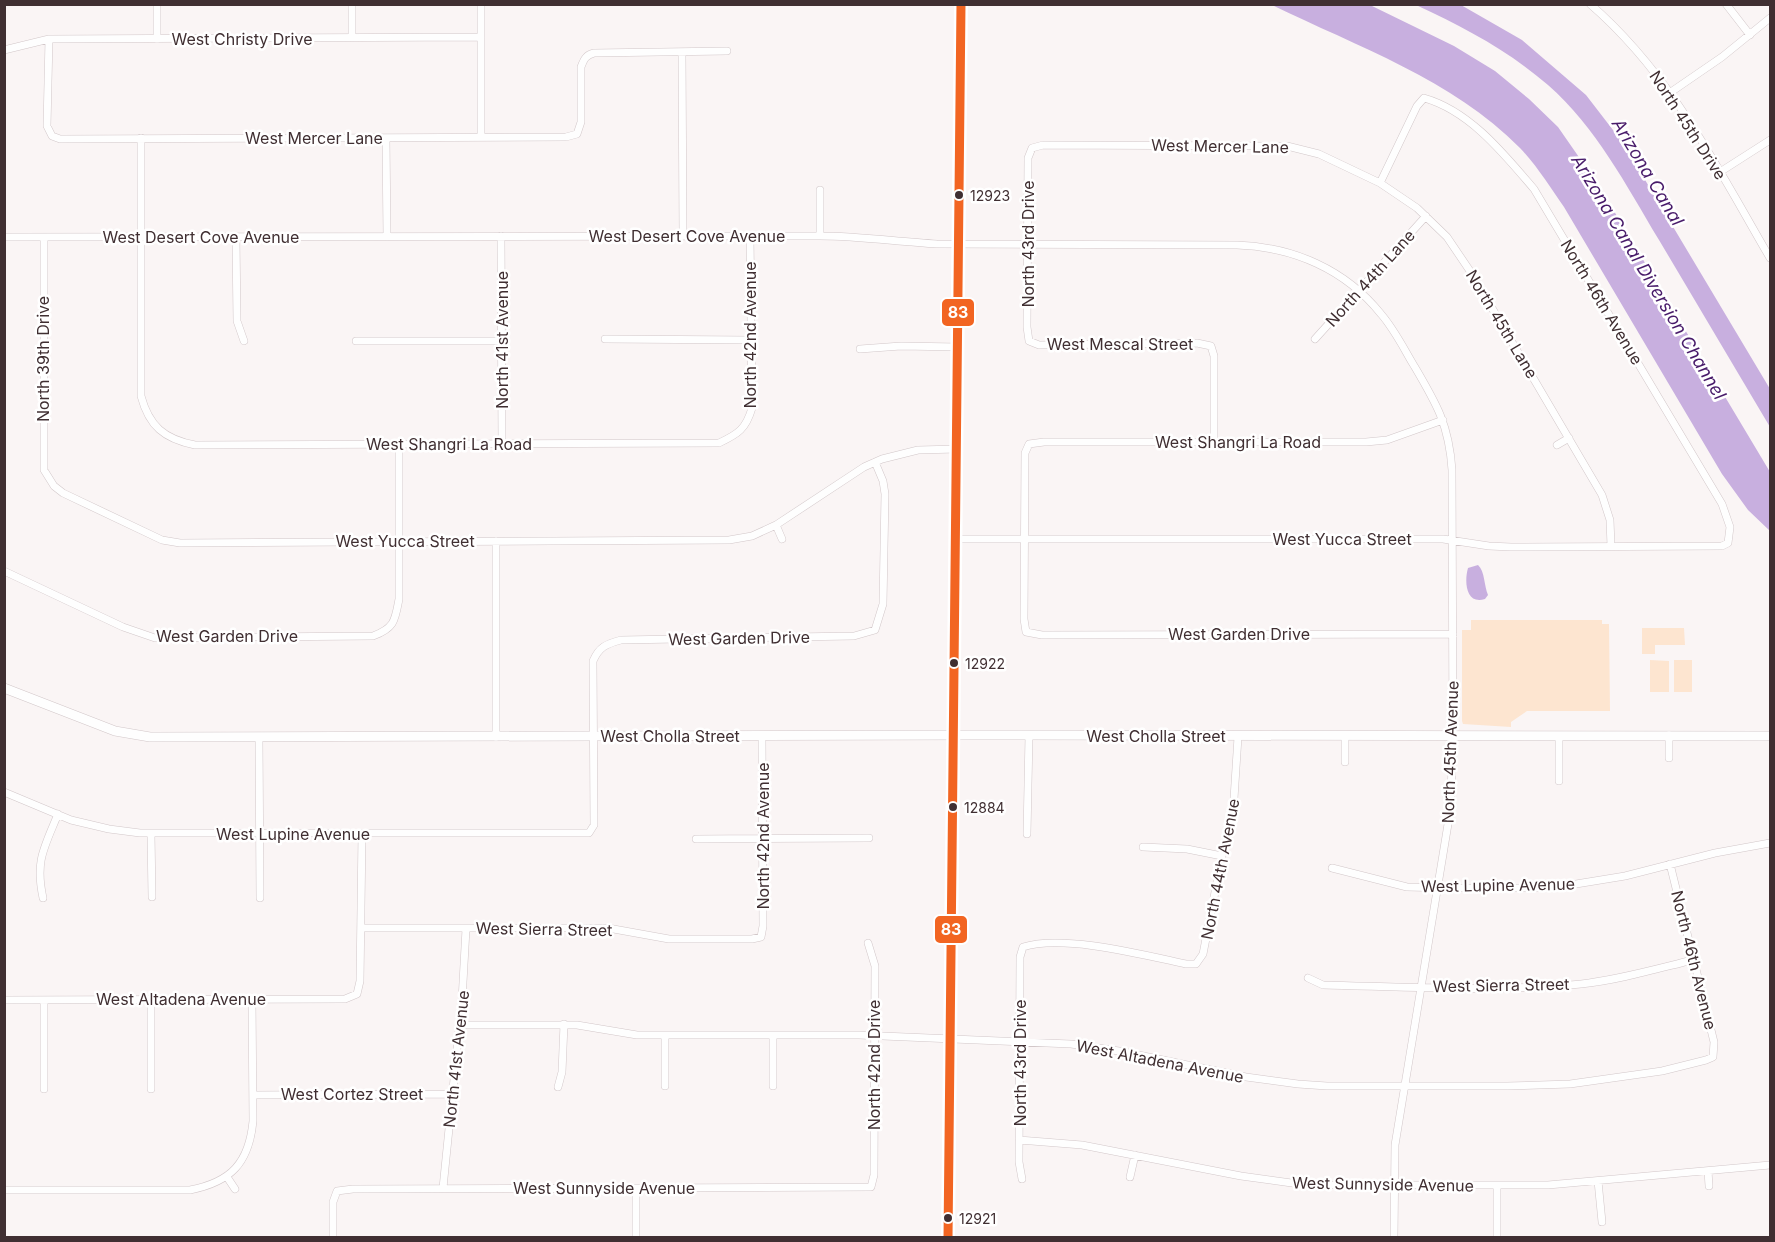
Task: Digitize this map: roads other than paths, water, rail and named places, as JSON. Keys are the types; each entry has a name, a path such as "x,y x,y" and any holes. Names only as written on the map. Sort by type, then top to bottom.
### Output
{"main road":[{"path":"948,1238 961,4"}],"street":[{"path":"157,4 157,39"},
{"path":"352,4 352,38"},
{"path":"481,4 481,137"},
{"name":"North 45th Drive","path":"1590,4 1634,48 1671,92 1770,258"},
{"path":"1726,4 1750,35"},
{"path":"1671,92 1722,57 1770,18"},
{"name":"West Christy Drive","path":"4,50 49,39 481,37"},
{"name":"West Mercer Lane","path":"49,39 47,126 52,136 60,139 566,137 577,134 581,122 581,67 588,54 682,52"},
{"path":"683,236 682,52 727,51"},
{"name":"North 46th Avenue","path":"1380,183 1417,106 1424,98 1436,102 1479,130 1497,146 1534,189 1722,504 1730,527 1728,543"},
{"path":"141,138 141,237"},
{"path":"386,138 387,237"},
{"path":"1720,172 1770,140"},
{"name":"West Mercer Lane","path":"1032,148 1043,145 1287,146 1319,154 1380,183 1426,216"},
{"name":"North 43rd Drive","path":"1029,341 1027,327 1028,158 1032,148"},
{"path":"820,190 820,236"},
{"name":"North 44th Lane","path":"1315,339 1426,216"},
{"name":"North 45th Lane","path":"1426,216 1458,252 1602,495 1610,520 1611,546"},
{"name":"North 41st Avenue","path":"501,236 502,444"},
{"name":"North 42nd Avenue","path":"740,431 748,422 752,408 750,236"},
{"name":"West Desert Cove Avenue","path":"4,237 854,236 900,242 959,244 1237,244 1273,248 1297,255 1325,267 1358,291"},
{"name":"West Shangri La Road","path":"141,237 139,384 144,410 159,430 179,442 195,446 702,444 719,443 740,431"},
{"name":"North 39th Drive","path":"44,238 42,460 48,478"},
{"path":"236,238 237,321 244,341"},
{"name":"North 45th Avenue","path":"1358,291 1382,314 1396,335 1443,420 1447,429 1452,460 1453,736 1450,812 1395,1145 1394,1238"},
{"path":"605,339 751,340"},
{"path":"356,341 502,341"},
{"name":"West Mescal Street","path":"1029,341 1039,345 1197,343 1211,346 1214,356 1214,442"},
{"path":"860,349 901,346 958,347"},
{"name":"West Shangri La Road","path":"1025,539 1025,453 1029,444 1044,442 1387,440 1443,420"},
{"path":"1557,445 1569,438"},
{"path":"399,445 400,541"},
{"name":"West Yucca Street","path":"48,478 63,494 169,542 717,541 752,536 776,525 875,462 918,450 957,449"},
{"name":"West Garden Drive","path":"593,736 593,662 603,645 621,640 854,636 875,630 883,604 885,494 883,481 875,462"},
{"path":"776,525 782,539"},
{"name":"West Yucca Street","path":"956,539 1452,540 1511,547 1722,546 1728,543"},
{"name":"West Garden Drive","path":"1025,539 1024,619 1026,632 1042,635 1453,634"},
{"name":"West Garden Drive","path":"4,572 123,627 155,638 373,636 390,629 396,618 399,599 400,541"},
{"path":"496,541 496,736"},
{"name":"West Cholla Street","path":"4,688 115,731 150,737 1770,736"},
{"path":"1669,735 1669,758"},
{"name":"West Lupine Avenue","path":"4,792 71,820 109,829 151,834 589,833 594,825 593,736"},
{"name":"North 42nd Avenue","path":"761,937 763,927 762,736"},
{"path":"1027,834 1029,736"},
{"path":"1345,736 1345,762"},
{"path":"1559,736 1559,781"},
{"path":"259,737 260,898"},
{"name":"North 44th Avenue","path":"1023,947 1037,943 1106,948 1196,964 1203,954 1222,856 1233,814 1238,737"},
{"path":"43,898 39,876 40,858 58,814"},
{"path":"151,834 152,897"},
{"path":"361,928 362,834"},
{"path":"696,839 869,838"},
{"name":"West Lupine Avenue","path":"1332,868 1396,884 1438,888 1542,888 1625,876 1715,853 1770,843"},
{"path":"1143,847 1187,849 1222,856"},
{"name":"North 46th Avenue","path":"1670,864 1714,1042 1713,1057"},
{"name":"West Altadena Avenue","path":"4,1000 345,999 357,994 360,981 361,928"},
{"name":"West Sierra Street","path":"361,928 608,928 669,939 752,939 761,937"},
{"name":"North 41st Avenue","path":"443,1188 460,1025 466,929"},
{"name":"North 42nd Drive","path":"868,943 875,966 871,1187"},
{"name":"North 43rd Drive","path":"1022,1179 1019,1140 1020,957 1023,947"},
{"name":"West Sierra Street","path":"1308,978 1323,985 1534,987 1621,977 1693,960"},
{"path":"151,999 151,1089"},
{"path":"4,1190 190,1190 209,1186 226,1177 244,1157 251,1141 252,999"},
{"path":"44,1000 44,1089"},
{"path":"558,1087 562,1072 564,1024"},
{"name":"West Altadena Avenue","path":"460,1025 564,1024 638,1035 874,1035 950,1040 1020,1041 1099,1047 1275,1082 1327,1086 1570,1084 1662,1071 1713,1057"},
{"path":"665,1035 665,1086"},
{"path":"773,1035 773,1086"},
{"name":"West Cortez Street","path":"253,1095 452,1094"},
{"name":"West Sunnyside Avenue","path":"1019,1140 1082,1145 1241,1176 1306,1185 1548,1185 1770,1165"},
{"path":"1130,1178 1135,1155"},
{"path":"1708,1171 1709,1186"},
{"path":"226,1177 236,1189"},
{"path":"1598,1181 1602,1222"},
{"path":"1497,1185 1497,1238"},
{"name":"West Sunnyside Avenue","path":"333,1238 333,1202 337,1191 443,1188 871,1187"},
{"path":"636,1189 636,1238"}],"water":[{"name":"Arizona Canal Diversion Channel","path":"1272,5 1370,5 1454,46 1495,71 1558,127 1599,186 1770,472 1770,531 1748,510 1722,474 1564,207 1538,169 1520,148 1465,102 1403,66"},
{"path":"1416,5 1461,5 1522,40 1586,95 1623,143 1770,389 1770,427 1622,178 1581,119 1548,85 1517,61 1468,31"},
{"path":"1478,565 1482,571 1488,595 1485,599 1479,600 1470,596 1466,580 1468,568"}],"place":[{"name":"12923","path":"959,195"},
{"name":"12922","path":"954,663"},
{"name":"12884","path":"953,807"},
{"name":"12921","path":"948,1218"}],"water label":[{"name":"Arizona Canal","path":"1648,172"}]}
